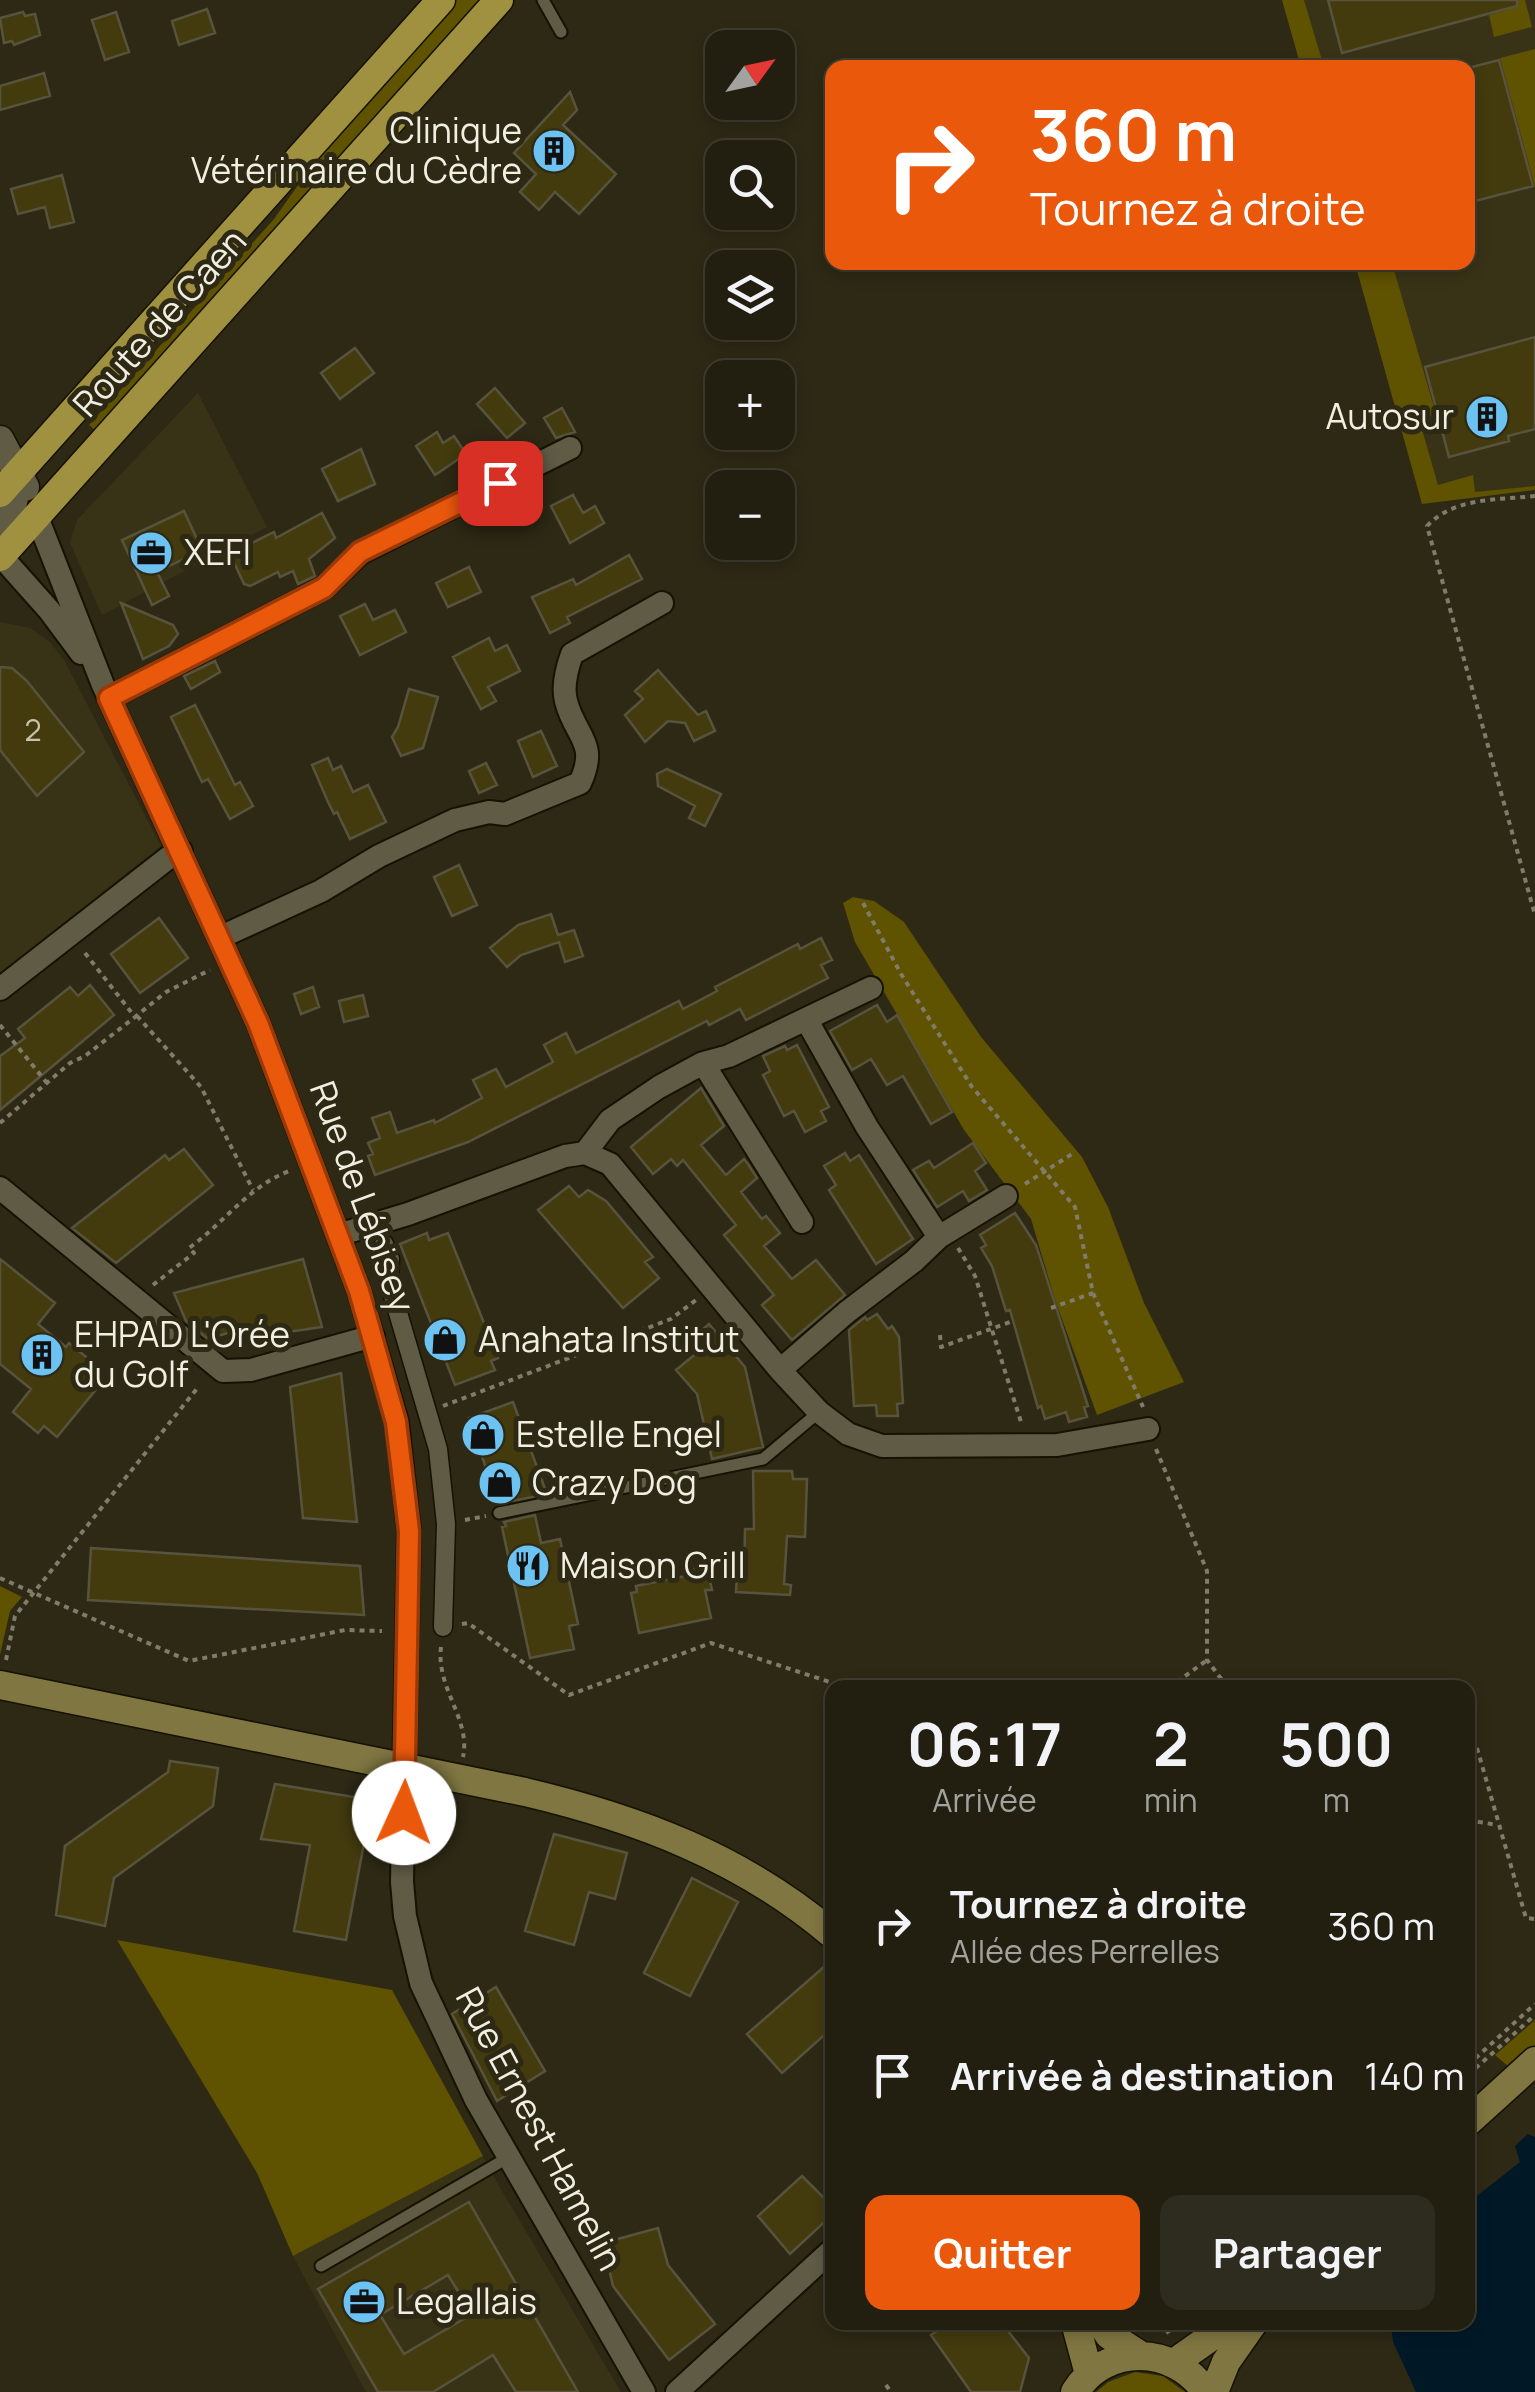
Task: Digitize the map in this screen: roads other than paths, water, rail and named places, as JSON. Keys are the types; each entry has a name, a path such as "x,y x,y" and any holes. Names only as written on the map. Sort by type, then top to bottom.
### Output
{"main road":[{"name":"Route de Caen","path":"0,493 10,455 441,0"},
{"name":"Route de Caen","path":"0,557 499,0"},
{"path":"3,1674 584,1806 638,1822 740,1869 825,1928"},
{"path":"1475,2116 1535,2061"},
{"path":"1077,2330 1082,2383"},
{"path":"1105,2330 1140,2355 1174,2363 1206,2392"},
{"path":"1174,2363 1221,2330"},
{"path":"1214,2392 1226,2362 1248,2330"},
{"path":"1082,2383 1112,2360 1140,2355"}],"street":[{"path":"106,691 324,588 360,552 570,448"},
{"name":"Rue de Lébisey","path":"10,455 106,691 258,1023 373,1336 396,1422 409,1531 406,1768"},
{"path":"0,557 10,455"},
{"name":"Rue de Lébisey","path":"0,557 58,621 106,691"},
{"path":"221,936 321,891 379,856 455,820 489,812 505,814 580,783 588,768 590,750 566,700 566,670 572,654 662,603"},
{"path":"0,989 181,851"},
{"path":"586,1153 610,1120 703,1062 729,1056 871,988"},
{"path":"806,1019 868,1127 944,1234"},
{"path":"703,1062 802,1222"},
{"path":"338,1235 408,1214 547,1161 586,1153 610,1164 638,1194 780,1370 819,1412 848,1434 882,1446 1056,1445 1148,1429"},
{"path":"0,1188 223,1371 250,1370 373,1336"},
{"path":"780,1370 944,1234 1006,1196"},
{"path":"384,1244 390,1259 389,1282 438,1449 446,1524 443,1627"},
{"name":"Rue Ernest Hamelin","path":"406,1768 402,1882 405,1916 421,1983 476,2100 644,2392"},
{"path":"677,2392 825,2256"}],"lane":[{"path":"543,0 561,32"},
{"path":"499,1513 763,1460 819,1412"},
{"path":"320,2266 509,2156"}],"water":[{"path":"1528,2134 1535,2137 1535,2392 1416,2392 1393,2342 1392,2330 1475,2330 1475,2197 1520,2162 1515,2146"}],"place":[{"name":"Clinique Vétérinaire du Cèdre","path":"554,151"},
{"name":"Autosur","path":"1487,417"},
{"name":"XEFI","path":"151,553"},
{"name":"Anahata Institut","path":"445,1340"},
{"name":"EHPAD L'Orée du Golf","path":"42,1355"},
{"name":"Estelle Engel","path":"483,1435"},
{"name":"Crazy Dog","path":"500,1483"},
{"name":"Maison Grill","path":"528,1566"},
{"name":"Legallais","path":"364,2302"}]}
